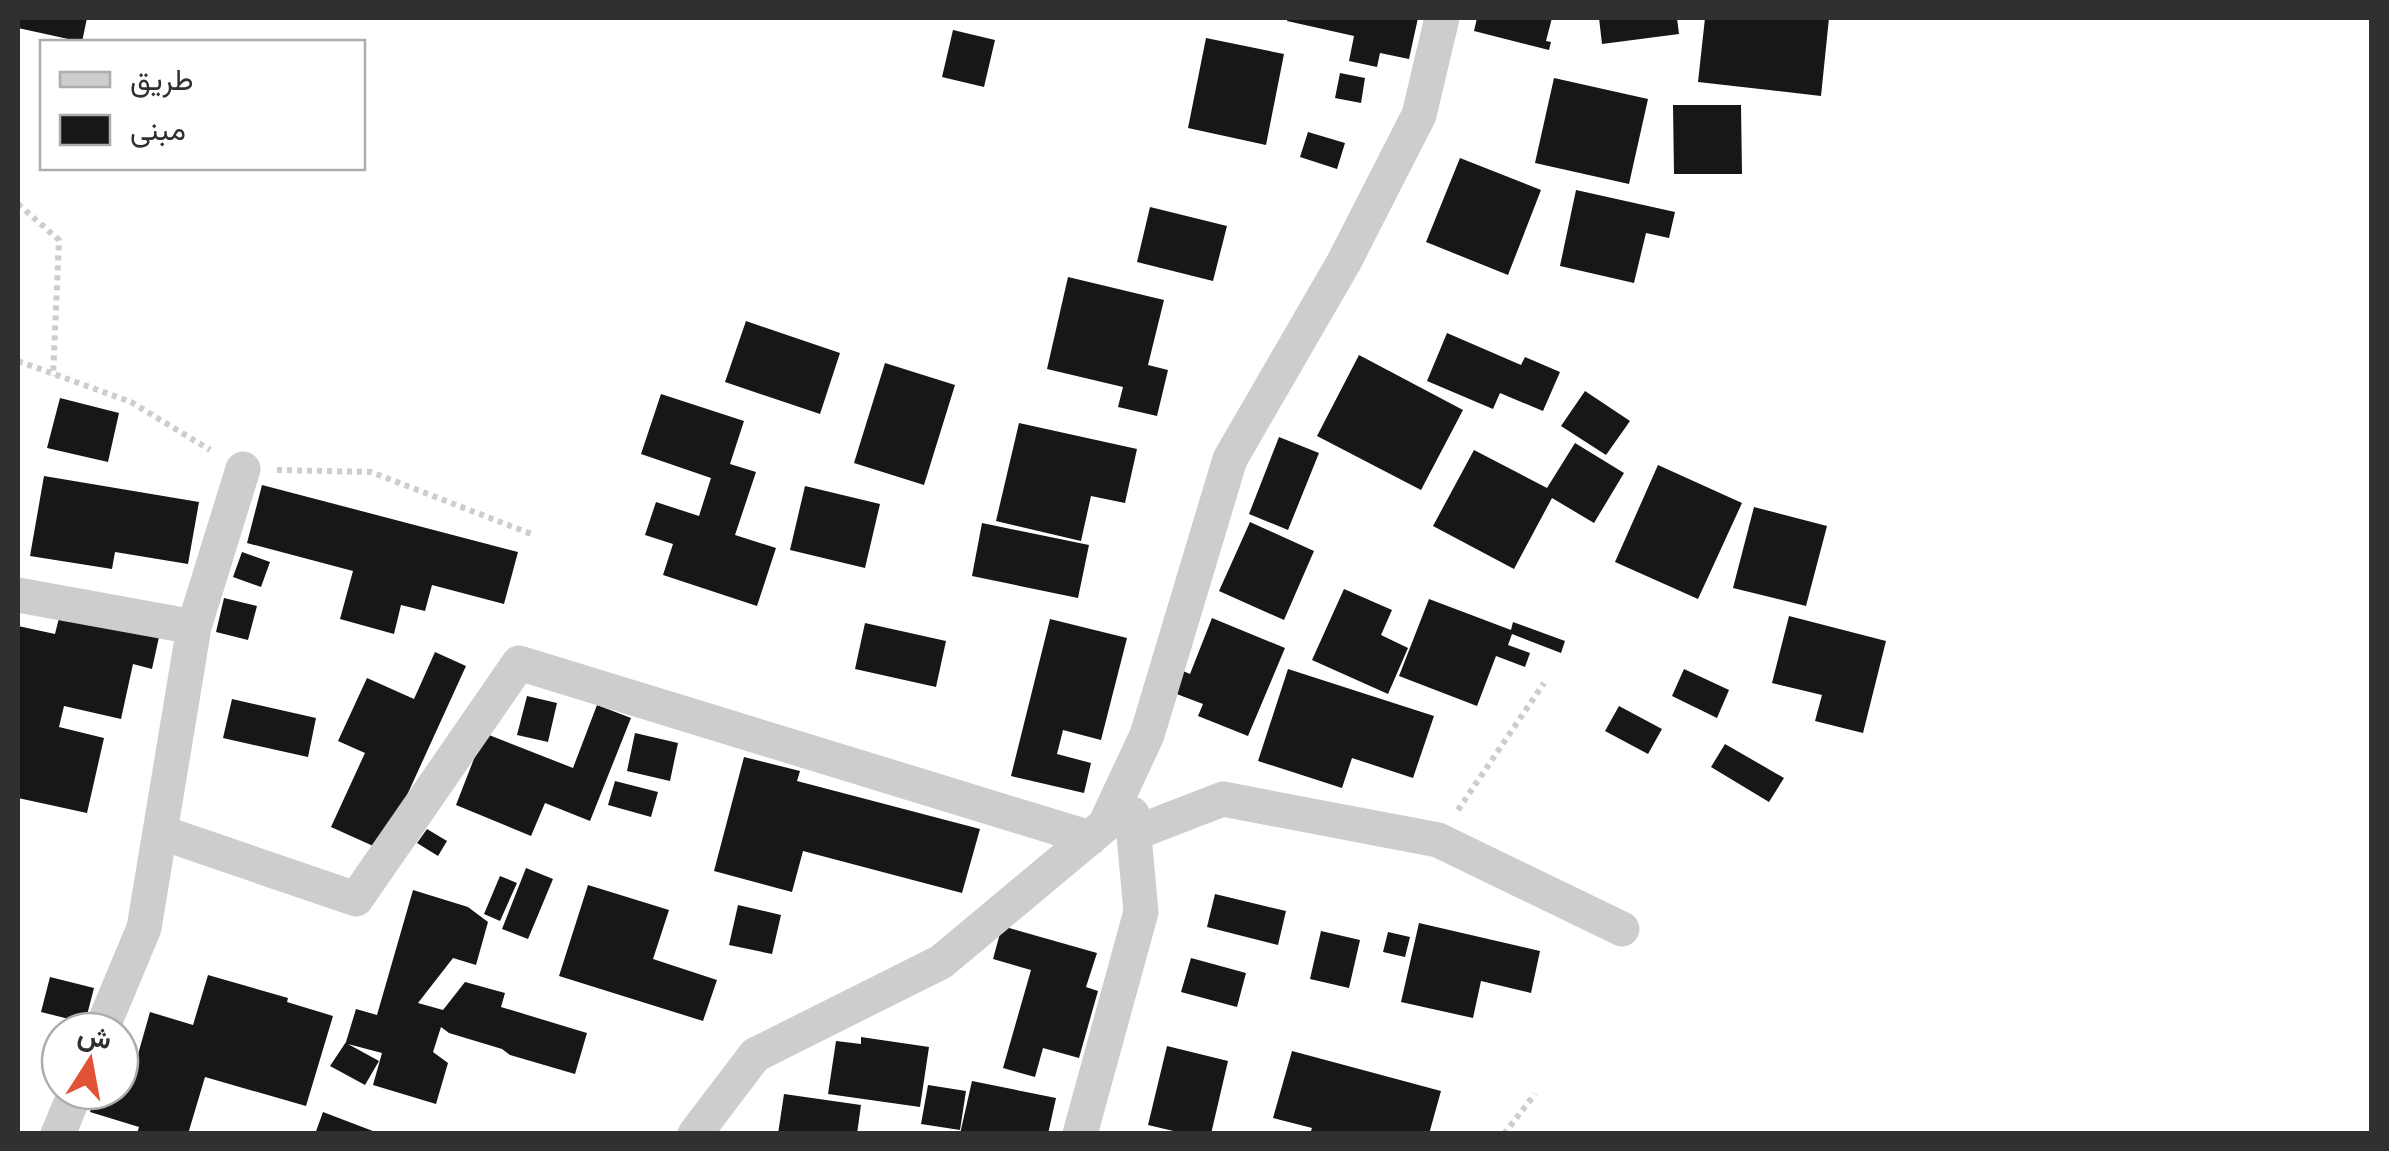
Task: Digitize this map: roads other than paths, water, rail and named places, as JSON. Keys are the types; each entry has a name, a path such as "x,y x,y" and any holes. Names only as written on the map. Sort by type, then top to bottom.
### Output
{"street":[{"path":"695,1134 755,1055 941,962 1106,825 1148,735 1230,460 1344,262 1420,115 1442,18"},
{"path":"109,1011 144,928 194,627 243,469"},
{"path":"18,595 194,627"},
{"path":"160,832 356,899 519,662 1090,838"},
{"path":"1080,1134 1141,912 1127,778"},
{"path":"1135,833 1223,799 1438,840 1622,929"}]}
